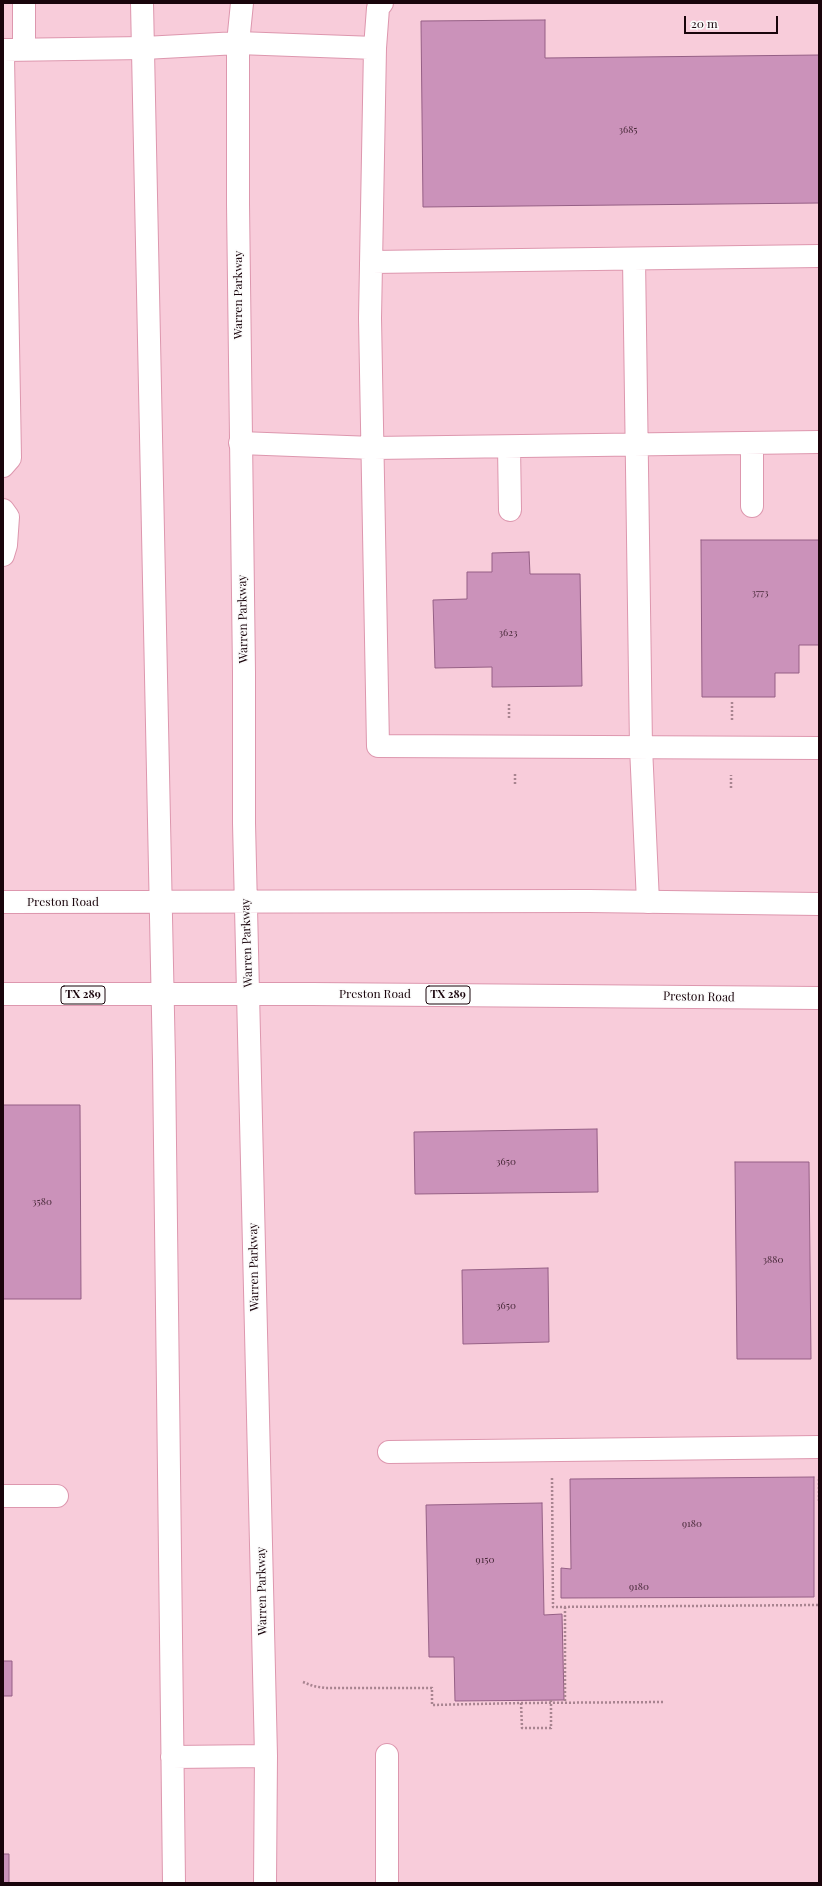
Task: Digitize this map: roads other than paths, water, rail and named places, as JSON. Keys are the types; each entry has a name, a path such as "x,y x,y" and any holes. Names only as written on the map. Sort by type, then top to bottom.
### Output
{"main road":[{"path":"24,3 14,49 144,48 238,43 376,48"},
{"path":"142,3 163,995 174,1883"},
{"name":"Warren Parkway","path":"242,3 238,43 240,443 245,901 266,1756 265,1883"},
{"path":"382,3 378,8 376,48 370,318 378,746 819,748"},
{"path":"3,57 4,219 10,458 3,466"},
{"path":"372,262 819,256"},
{"path":"634,259 641,747 648,902"},
{"path":"240,443 373,448 819,442"},
{"path":"752,443 752,506"},
{"path":"509,447 510,510"},
{"path":"3,510 8,518 6,545 3,555"},
{"name":"Preston Road","path":"3,902 245,901 819,904"},
{"name":"Preston Road","path":"3,994 248,994 819,998"},
{"path":"388,1452 819,1447"},
{"path":"3,1496 57,1496"},
{"path":"387,1755 387,1883"},
{"path":"172,1757 266,1756"}]}
